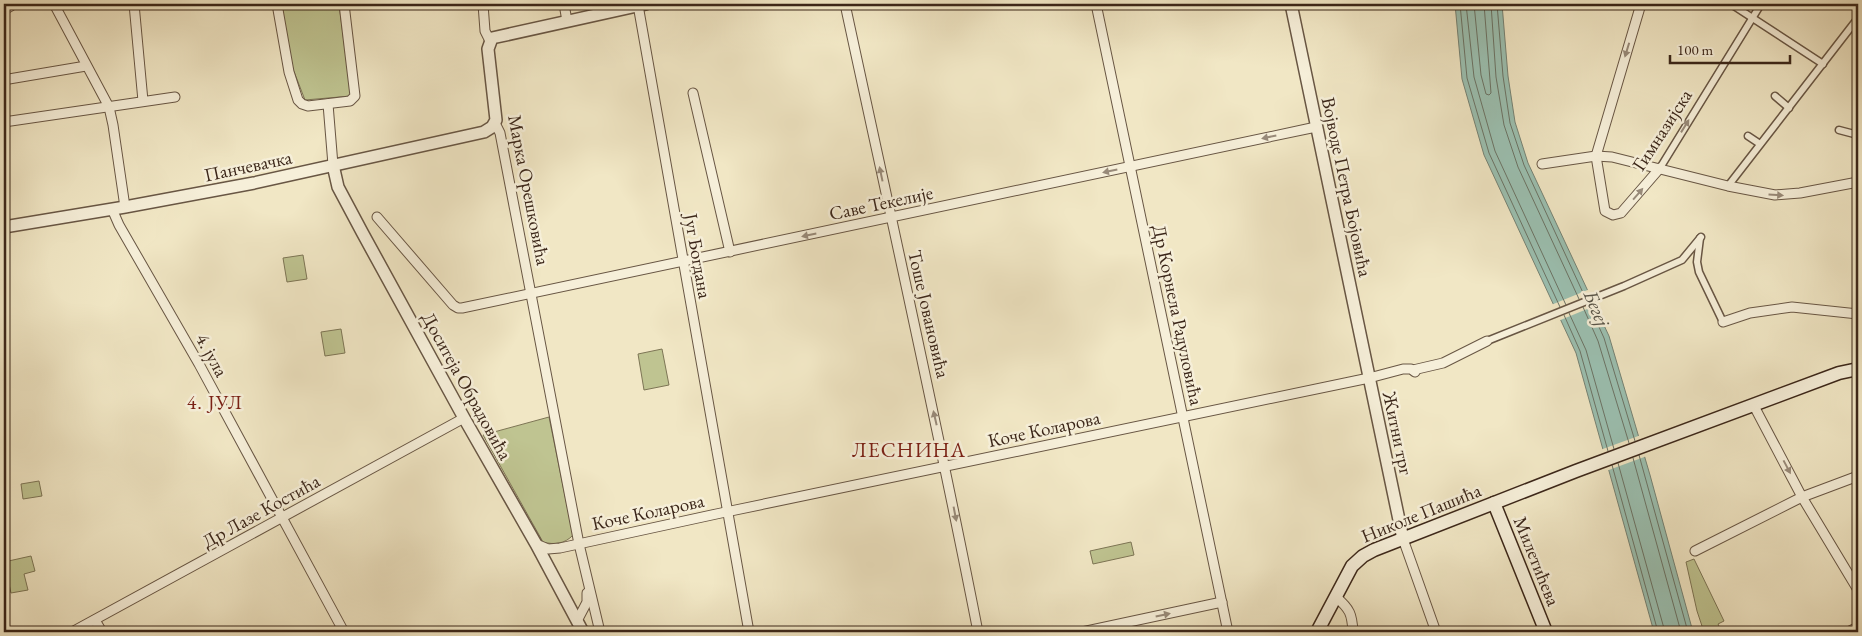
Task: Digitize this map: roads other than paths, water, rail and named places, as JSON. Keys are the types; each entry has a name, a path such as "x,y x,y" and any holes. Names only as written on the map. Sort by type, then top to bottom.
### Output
{"main road":[{"name":"Николе Пашића","path":"1318,632 1352,566 1374,550 1663,438 1754,406 1839,373 1858,369"},
{"name":"Милетићева","path":"1494,503 1546,632"}],"street":[{"path":"54,4 108,107 114,130 125,207"},
{"path":"134,4 143,101"},
{"path":"277,4 289,72 298,100 308,106 350,101 355,96 344,4"},
{"name":"Марка Орешковића","path":"483,4 486,34 490,41 488,49 496,110 495,123 500,133 531,294"},
{"path":"564,4 567,21"},
{"name":"Тоше Јовановића","path":"846,4 946,466 978,632"},
{"name":"Др Корнела Радуловића","path":"1096,4 1228,632"},
{"name":"Војводе Петра Бојовића","path":"1290,4 1369,378"},
{"path":"1596,156 1641,4"},
{"path":"1731,4 1823,64"},
{"name":"Гимназијска","path":"1596,156 1605,211 1613,215 1621,213 1660,168 1761,4"},
{"path":"490,41 495,36 642,5"},
{"name":"Југ Богдана","path":"642,5 682,262 749,632"},
{"path":"1728,186 1858,18"},
{"path":"4,78 9,79 86,66"},
{"name":"Југ Богдана","path":"692,93 730,252"},
{"path":"1775,96 1789,108"},
{"path":"4,122 175,97"},
{"path":"328,104 333,165"},
{"name":"Панчевачка","path":"4,227 254,184 484,132 495,123"},
{"name":"Саве Текелије","path":"377,217 452,305 462,308 1316,127"},
{"path":"1839,130 1858,135"},
{"path":"1748,136 1760,144"},
{"path":"1542,164 1596,156 1612,157 1775,196 1858,182"},
{"name":"Доситеја Обрадовића","path":"333,165 338,187 342,195 584,632"},
{"name":"4. јула","path":"112,209 119,225 198,364 344,632"},
{"name":"Житни трг","path":"1403,539 1369,378 1403,369 1414,371 1444,363 1486,341 1612,291 1682,260 1701,237 1697,262 1699,272 1723,322"},
{"name":"Коче Коларова","path":"531,294 588,582"},
{"path":"1723,322 1750,314 1792,307 1858,314"},
{"name":"Коче Коларова","path":"536,544 554,549 1369,378"},
{"path":"1754,406 1802,497 1858,590"},
{"name":"Др Лазе Костића","path":"72,632 464,418"},
{"path":"1695,551 1802,497 1858,476"},
{"path":"1403,539 1436,632"},
{"path":"578,621 587,602 588,582"},
{"path":"588,582 600,632"},
{"path":"1336,597 1346,605 1351,613 1353,632"},
{"path":"1082,632 1222,602"},
{"path":"95,620 102,632"},
{"path":"1848,632 1858,627"}],"water":[{"path":"1455,4 1502,4 1508,76 1515,122 1528,163 1609,336 1693,632 1654,632 1576,353 1484,155 1462,79"}],"district":[{"name":"4. ЈУЛ","path":"215,402"},
{"name":"ЛЕСНИНА","path":"909,449"}],"water label":[{"name":"Бегеј","path":"1597,308"}]}
